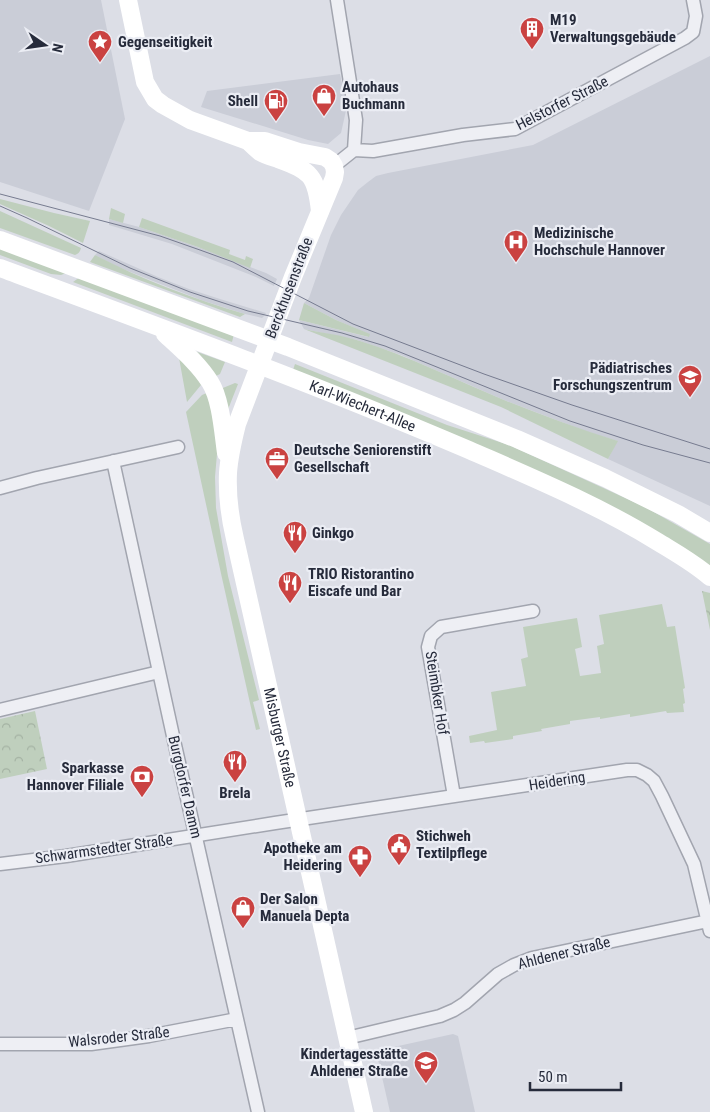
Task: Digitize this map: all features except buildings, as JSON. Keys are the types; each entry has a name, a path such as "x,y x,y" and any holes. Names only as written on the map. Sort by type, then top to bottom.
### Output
{"street":[{"path":"128,0 145,82 155,99 190,120 248,141 265,141 299,152 325,157 334,166 354,150 356,120 336,0"},
{"name":"Helstorfer Straße","path":"354,150 374,151 463,135 515,129 685,38 693,32 695,24 696,16 693,0"},
{"path":"248,141 262,153 306,171 316,188 320,212"},
{"name":"Berckhusenstraße","path":"260,366 335,172 334,166"},
{"name":"Karl-Wiechert-Allee","path":"0,240 269,340 517,439 605,478 678,514 710,533"},
{"name":"Karl-Wiechert-Allee","path":"0,268 260,366 439,437 597,508 643,532 710,576"},
{"path":"160,328 197,364 211,383 220,414 228,474"},
{"name":"Misburger Straße","path":"260,366 237,424 231,448 228,474 232,526 364,1112"},
{"path":"0,488 178,447"},
{"name":"Burgdorfer Damm","path":"113,461 258,1112"},
{"name":"Steimbker Hof","path":"454,796 428,648 431,636 441,628 533,611"},
{"path":"0,710 159,672"},
{"name":"Heidering","path":"297,819 626,770 637,770 654,781 682,838 694,864 709,926"},
{"name":"Schwarmstedter Straße","path":"0,864 66,856 297,819"},
{"name":"Ahldener Straße","path":"347,1038 440,1016 454,1010 465,1003 498,974 532,958 628,937 709,926"},
{"name":"Walsroder Straße","path":"0,1044 91,1044 149,1036 237,1019"}],"shaded area":[{"path":"0,0 101,0 125,119 89,211 0,182"},
{"name":"Medizinische Hochschule Hannover","path":"710,56 710,506 608,459 617,441 585,431 504,400 401,355 357,340 304,329 299,320 368,337 369,334 336,320 304,303 309,298 331,235 341,215 358,190 376,176 533,145"},
{"path":"340,74 347,106 341,133 328,144 308,140 201,107 207,91"},
{"path":"109,219 198,247 277,279 274,286 172,244 109,225"},
{"path":"99,251 189,289 266,313 262,318 204,301 118,267 95,255"},
{"name":"Kindertagesstätte Ahldener Straße","path":"453,1034 458,1036 475,1112 390,1112 377,1055 380,1050"}],"green space":[{"path":"0,199 90,221 83,243 0,204"},
{"path":"111,208 125,214 123,223 109,219"},
{"path":"0,211 81,248 80,251 75,255 0,228"},
{"path":"142,218 230,250 229,254 245,260 246,256 253,259 250,268 198,247 139,227"},
{"path":"0,248 66,273 61,275 51,274 0,255"},
{"path":"95,255 169,288 245,314 240,317 90,262"},
{"path":"80,277 234,334 232,342 73,282"},
{"path":"304,303 336,320 370,334 369,337 299,320"},
{"path":"304,329 346,337 378,347 518,406 618,441 608,459 501,407"},
{"path":"192,350 225,362 220,374 212,378"},
{"path":"179,358 196,376 201,385 187,402"},
{"path":"295,364 447,425 509,445 645,507 710,544 710,566 292,373"},
{"path":"235,383 238,384 227,412 218,390"},
{"path":"209,392 218,442 215,477 216,508 228,576 259,700 253,702 260,729 256,730 186,412 202,395"},
{"path":"702,591 710,593 710,630"},
{"path":"662,604 667,627 675,626 685,688 683,689 684,712 667,713 666,711 630,717 630,714 570,721 570,724 513,736 513,739 470,743 469,736 497,730 491,692 526,686 521,659 528,657 523,627 577,618 582,647 575,649 580,676 601,673 597,646 604,644 599,615"},
{"path":"35,711 47,769 0,779 0,719"}],"tram line":[{"path":"0,194 160,236 200,250 233,262 353,324 572,405 710,449"},
{"path":"0,206 130,268 190,292 248,311 342,333 385,346 570,421 643,445 710,463"}],"place":[{"name":"M19 Verwaltungsgebäude","path":"532,50"},
{"name":"Gegenseitigkeit","path":"100,63"},
{"name":"Autohaus Buchmann","path":"324,117"},
{"name":"Shell","path":"276,122"},
{"name":"Medizinische Hochschule Hannover","path":"516,263"},
{"name":"Pädiatrisches Forschungszentrum","path":"690,398"},
{"name":"Deutsche Seniorenstift Gesellschaft","path":"277,480"},
{"name":"Ginkgo","path":"295,554"},
{"name":"TRIO Ristorantino Eiscafe und Bar","path":"290,604"},
{"name":"Brela","path":"235,783"},
{"name":"Sparkasse Hannover Filiale","path":"142,798"},
{"name":"Stichweh Textilpflege","path":"399,866"},
{"name":"Apotheke am Heidering","path":"360,878"},
{"name":"Der Salon Manuela Depta","path":"243,929"},
{"name":"Kindertagesstätte Ahldener Straße","path":"426,1084"}]}
